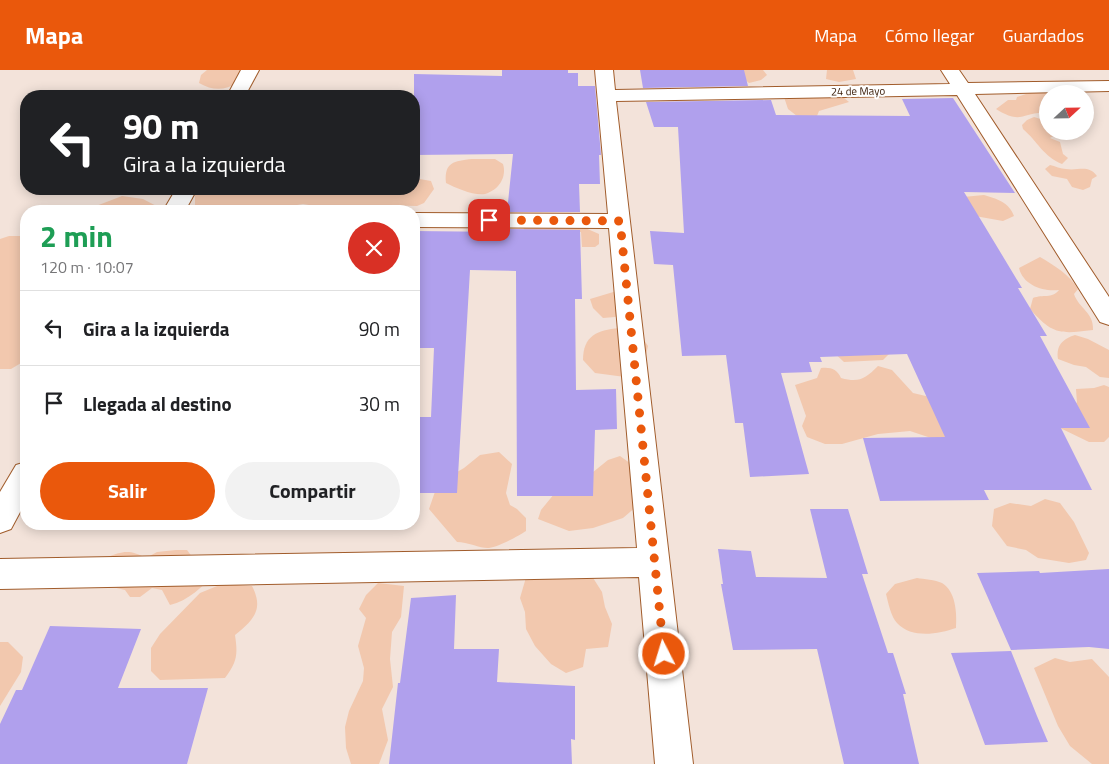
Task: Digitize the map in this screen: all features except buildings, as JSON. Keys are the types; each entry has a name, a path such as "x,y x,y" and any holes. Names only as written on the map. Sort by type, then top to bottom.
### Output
{"street":[{"path":"239,90 250,70"},
{"path":"950,70 1109,316"},
{"path":"606,83 674,764"},
{"name":"24 de Mayo","path":"606,83 962,89 1109,86"},
{"path":"420,220 620,221"},
{"path":"0,520 20,485"},
{"path":"0,574 655,562"}],"shaded area":[{"path":"207,70 254,70 242,80 229,87 215,89 199,83 201,75"},
{"path":"733,70 763,70 767,75 761,80 749,83"},
{"path":"827,70 853,70 856,79 839,82 826,79"},
{"path":"1038,90 1039,113 1012,117 996,109 1008,100 1016,100 1017,97"},
{"path":"829,91 849,102 819,111 817,116 797,116 788,109 784,97"},
{"path":"1034,117 1039,119 1039,140 1055,140 1060,142 1063,154 1068,158 1062,164 1045,153 1023,129 1022,125"},
{"path":"472,159 495,159 503,164 503,178 498,186 490,192 485,194 470,193 446,183 447,171 452,164"},
{"path":"1050,165 1064,169 1087,169 1094,172 1097,176 1092,179 1090,187 1083,190 1072,187 1067,179 1052,176 1045,169"},
{"path":"420,179 431,181 434,189 424,203 419,205 195,205 195,195 420,195"},
{"path":"984,195 1006,204 1014,216 1003,221 975,216 963,197"},
{"path":"122,196 143,199 154,205 99,205"},
{"path":"522,226 583,227 599,234 599,244 595,247 582,247 581,232 526,232"},
{"path":"9,236 20,236 20,364 11,369 0,369 0,239"},
{"path":"1040,257 1061,271 1078,289 1074,294 1089,315 1093,324 1093,330 1058,331 1045,324 1030,309 1033,298 1050,295 1059,290 1047,290 1034,286 1021,274 1019,268"},
{"path":"620,290 630,311 615,317 603,318 593,308 590,299"},
{"path":"619,328 639,333 648,346 645,359 625,377 595,373 583,360 586,345 598,333 604,330"},
{"path":"1075,335 1088,339 1109,350 1109,378 1100,377 1086,367 1058,359 1058,350 1061,343"},
{"path":"829,348 891,352 883,360 844,362"},
{"path":"878,366 892,370 913,393 930,397 977,437 940,441 910,431 878,434 842,444 825,444 807,437 802,426 806,416 795,385 817,378 821,368 833,369 838,372 841,378 857,380 865,377"},
{"path":"1104,385 1109,387 1109,437 1104,442 1089,442 1058,427 1065,396 1077,403 1076,389 1094,388"},
{"path":"499,452 512,464 506,493 510,505 526,518 526,531 503,544 489,548 457,542 429,509 438,483 464,468 480,455"},
{"path":"620,456 634,466 637,506 623,518 593,528 569,531 538,519 541,510 559,488 587,477 608,460"},
{"path":"1045,499 1060,503 1074,522 1089,553 1086,560 1069,563 1038,558 1026,550 1007,546 992,526 994,509 1010,503 1031,506"},
{"path":"187,550 193,558 216,573 189,597 170,605 162,590 152,588 140,597 130,597 125,590 108,586 105,558 130,552 146,558 157,552"},
{"path":"588,570 602,592 605,607 612,624 608,647 586,649 583,667 566,673 551,664 535,646 526,629 525,612 520,598 527,574"},
{"path":"917,578 939,582 947,587 955,603 956,628 925,634 910,631 897,623 890,609 886,594 895,584"},
{"path":"378,583 404,586 401,617 392,632 390,659 393,687 382,709 388,740 379,764 351,764 346,748 345,727 349,711 363,681 364,668 358,646 366,618 359,609 366,595"},
{"path":"222,584 252,586 257,601 257,608 252,619 235,635 236,658 229,672 225,678 160,680 151,671 151,648 160,634 200,593"},
{"path":"0,642 8,642 23,657 21,672 0,706"},
{"path":"1055,658 1070,662 1092,659 1109,677 1109,764 1092,764 1070,746 1058,726 1034,668"}],"route":[{"path":"489,220 620,221 664,654"}]}
